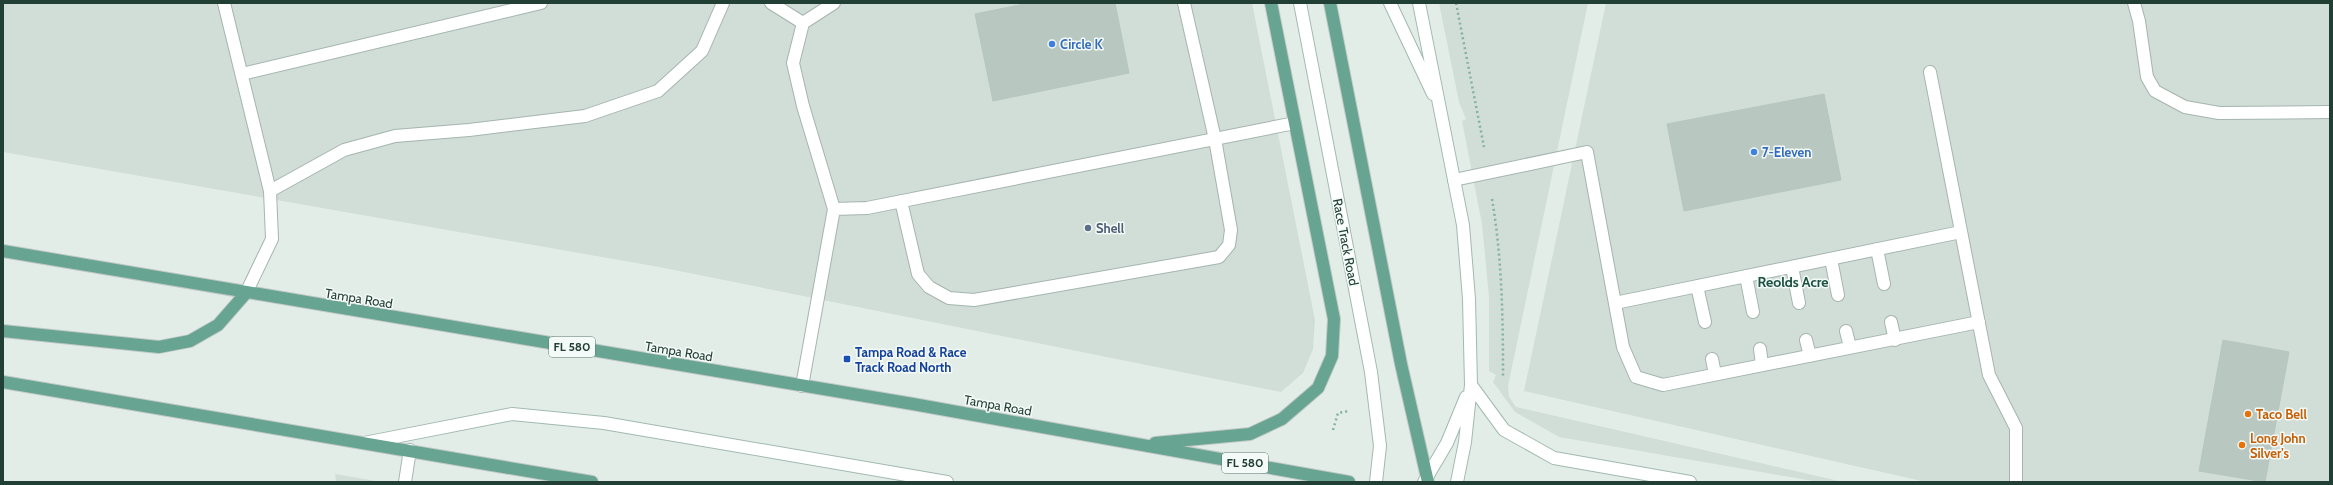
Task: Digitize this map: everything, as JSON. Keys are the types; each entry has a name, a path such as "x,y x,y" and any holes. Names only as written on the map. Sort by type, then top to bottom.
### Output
{"main road":[{"path":"3,331 158,348 190,341 218,325 246,293 272,239 270,191 224,3"},
{"path":"242,74 541,3"},
{"path":"270,191 344,150 395,136 469,130 585,116 658,91 702,51 723,3"},
{"path":"771,3 803,23"},
{"path":"802,386 834,209 803,106 793,63 803,23 834,3"},
{"path":"901,201 918,274 929,287 948,298 974,300 1219,257 1229,244 1231,230 1215,139 1184,3"},
{"path":"1141,444 1250,434 1282,419 1318,388 1332,356 1334,319 1271,3"},
{"name":"Race Track Road","path":"1300,3 1372,378 1380,446 1376,482"},
{"path":"1330,3 1402,364 1427,481"},
{"path":"1390,3 1440,109"},
{"path":"1419,3 1463,225 1469,299 1470,384 1465,442 1457,482"},
{"path":"2134,3 2139,21 2147,77 2155,91 2185,107 2219,113 2330,112"},
{"path":"1930,72 1989,376 2016,428 2016,482"},
{"path":"834,209 867,208 1295,123"},
{"path":"1454,180 1587,152 1623,347 1636,377 1663,385 1850,347 1895,340 1979,322"},
{"path":"1615,303 1962,232"},
{"path":"1877,249 1884,284"},
{"name":"Tampa Road","path":"3,251 1141,444 1349,482"},
{"path":"1831,259 1838,294"},
{"path":"1792,267 1799,303"},
{"path":"1746,276 1753,312"},
{"path":"1697,286 1705,322"},
{"path":"1891,322 1895,340"},
{"path":"1846,331 1850,347"},
{"path":"1806,340 1810,356"},
{"path":"1760,349 1762,365"},
{"path":"1712,359 1715,374"},
{"path":"3,382 592,482"},
{"path":"1427,481 1447,443 1470,384"},
{"path":"1470,384 1504,430 1554,458 1690,482"},
{"path":"364,443 512,414 604,423 947,482"},
{"path":"405,482 410,450"}],"path":[{"path":"1333,430 1338,413 1349,411"}],"shaded area":[{"path":"3,3 1252,3 1315,320 1313,349 1303,373 1281,392 659,267 3,152"},
{"path":"1439,3 1588,3 1508,386 1509,397 1516,407 1843,482 1819,482 1559,437 1515,412 1493,382 1496,375 1489,371 1489,297 1482,224 1462,121 1466,119 1459,102"},
{"path":"1606,3 2330,3 2330,482 1926,482 1524,391"},
{"path":"335,474 382,482 336,482"}],"building":[{"name":"Circle K","path":"1029,3 1115,3 1129,73 993,101 975,14"},
{"name":"7-Eleven","path":"1824,94 1841,180 1684,211 1667,124"},
{"path":"2223,340 2289,352 2265,482 2199,471"}],"place":[{"name":"Circle K","path":"1052,44"},
{"name":"7-Eleven","path":"1754,152"},
{"name":"Shell","path":"1088,228"},
{"name":"Tampa Road & Race Track Road North","path":"847,359"},
{"name":"Taco Bell","path":"2248,414"},
{"name":"Long John Silver's","path":"2242,445"}],"district":[{"name":"Reolds Acre","path":"1793,282"}]}
